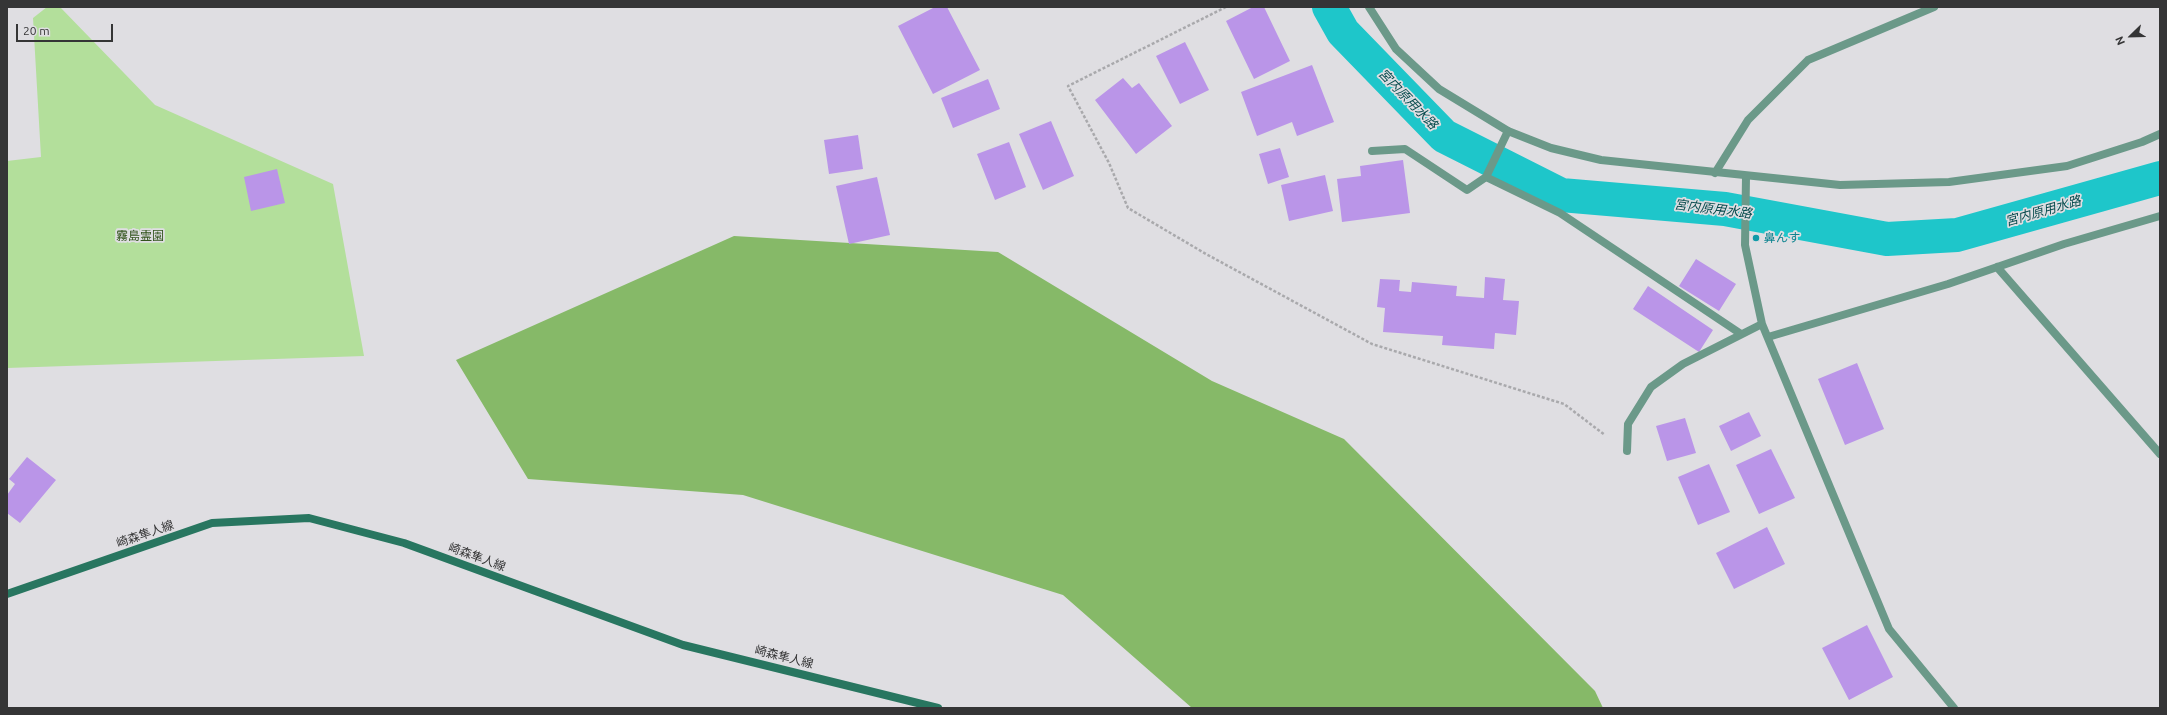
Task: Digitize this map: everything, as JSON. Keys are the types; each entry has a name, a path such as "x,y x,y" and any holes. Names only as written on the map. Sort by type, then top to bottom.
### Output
{"main road":[{"name":"崎森隼人線","path":"7,594 212,523 308,518 404,543 683,645 938,708"}],"street":[{"path":"1368,7 1396,49 1439,89 1508,131 1551,148 1601,160 1746,177 1840,185 1949,182 2067,166 2142,142 2160,134"},
{"path":"1715,173 1748,120 1808,60 1934,7"},
{"path":"1372,152 1405,149 1466,190 1486,177 1508,131"},
{"path":"1486,177 1560,213 1741,334"},
{"path":"1746,177 1745,246 1762,324 1889,629 1954,708"},
{"path":"1768,337 1997,267 2064,244 2160,216"},
{"path":"1997,267 2160,454"},
{"path":"1626,451 1628,424 1651,387 1683,364 1762,324"}],"path":[{"path":"1226,7 1068,86 1109,163 1128,208 1206,254 1372,344 1564,404 1626,451"}],"green space":[{"name":"霧島霊園","path":"47,7 60,7 155,105 333,184 364,356 7,368 7,161 41,157 33,18"},
{"path":"734,236 998,252 1212,381 1344,439 1595,691 1603,708 1192,708 1063,595 743,495 528,479 456,360"}],"building":[{"path":"935,7 947,7 980,70 933,94 898,26"},
{"path":"1253,7 1264,7 1290,61 1254,79 1226,21"},
{"path":"1185,42 1209,90 1180,104 1156,56"},
{"path":"1312,65 1334,122 1297,136 1292,122 1257,136 1241,92"},
{"path":"1123,78 1132,88 1139,83 1172,126 1136,154 1095,100"},
{"path":"988,79 1000,109 953,128 941,98"},
{"path":"1051,121 1074,176 1043,190 1019,134"},
{"path":"858,135 863,169 829,174 824,140"},
{"path":"1009,142 1026,187 995,200 977,154"},
{"path":"1280,148 1289,177 1268,184 1259,154"},
{"path":"1403,160 1410,213 1342,222 1337,179 1361,176 1360,166"},
{"path":"277,169 285,203 251,211 244,177"},
{"path":"1325,175 1333,211 1289,221 1281,185"},
{"path":"877,177 890,235 849,244 836,186"},
{"path":"1696,259 1736,284 1719,311 1679,286"},
{"path":"1485,277 1505,279 1503,300 1519,301 1516,335 1495,333 1494,349 1442,345 1443,336 1383,332 1385,308 1377,307 1380,279 1400,280 1399,291 1411,292 1412,282 1457,286 1456,296 1484,298"},
{"path":"1648,286 1713,330 1699,352 1633,309"},
{"path":"1857,363 1884,429 1845,445 1818,379"},
{"path":"1749,412 1761,436 1731,451 1719,426"},
{"path":"1685,418 1696,453 1667,461 1656,426"},
{"path":"1771,449 1795,498 1759,514 1736,465"},
{"path":"27,457 56,480 20,523 7,513 7,495 15,484 9,479"},
{"path":"1709,464 1730,512 1698,525 1678,477"},
{"path":"1767,527 1785,564 1734,589 1716,553"},
{"path":"1867,625 1893,677 1849,700 1822,648"}],"waterway":[{"name":"宮内原用水路","path":"1329,7 1343,32 1444,136 1561,195 1725,209 1887,239 1957,235 2160,178"}],"place":[{"name":"鼻んす","path":"1756,238"}]}
